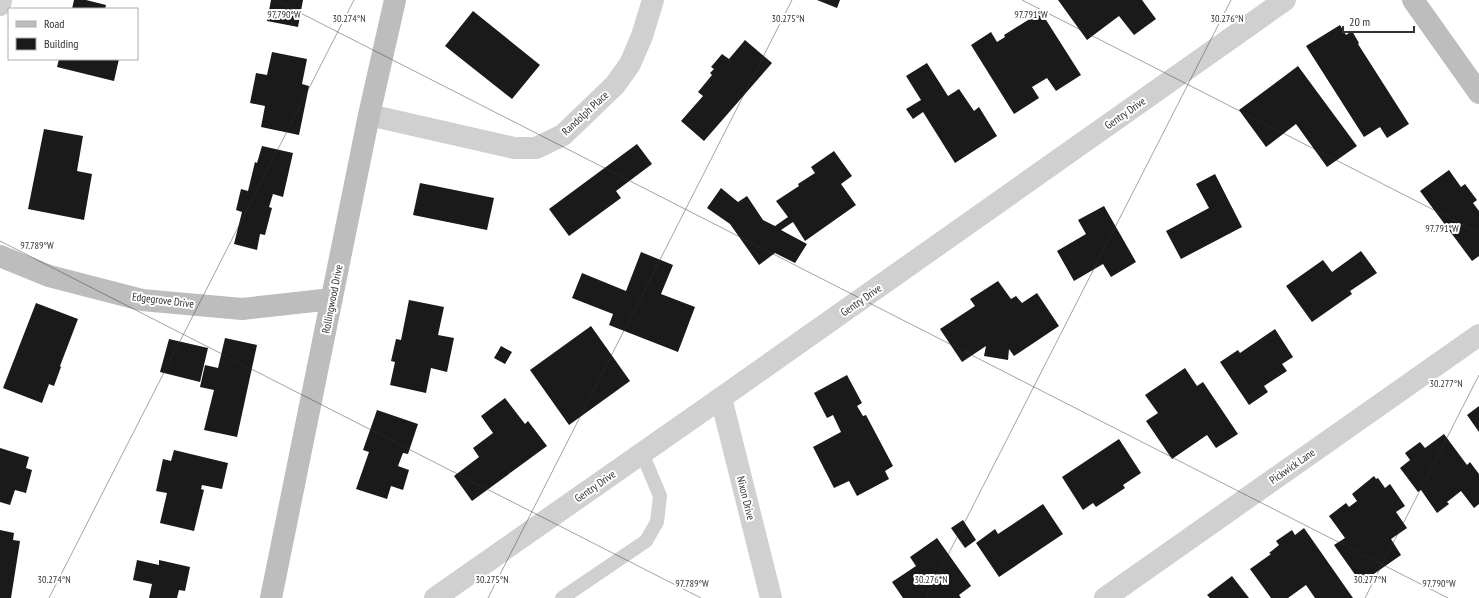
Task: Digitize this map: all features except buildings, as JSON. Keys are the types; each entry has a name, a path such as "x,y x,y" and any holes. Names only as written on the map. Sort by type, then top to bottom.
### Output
{"street":[{"path":"0,5 1,0"},
{"name":"Rollingwood Drive","path":"271,598 369,115 395,0"},
{"name":"Randolph Place","path":"369,115 514,148 536,148 563,135 614,85 630,64 642,36 653,0"},
{"name":"Gentry Drive","path":"435,598 1285,0"},
{"path":"1413,0 1479,94"},
{"name":"Edgegrove Drive","path":"0,256 49,276 142,300 242,309 332,299"},
{"name":"Pickwick Lane","path":"1105,598 1479,335"},
{"name":"Nixon Drive","path":"721,398 771,598"}],"lane":[{"path":"562,598 646,541 657,522 660,496 642,453"}]}
